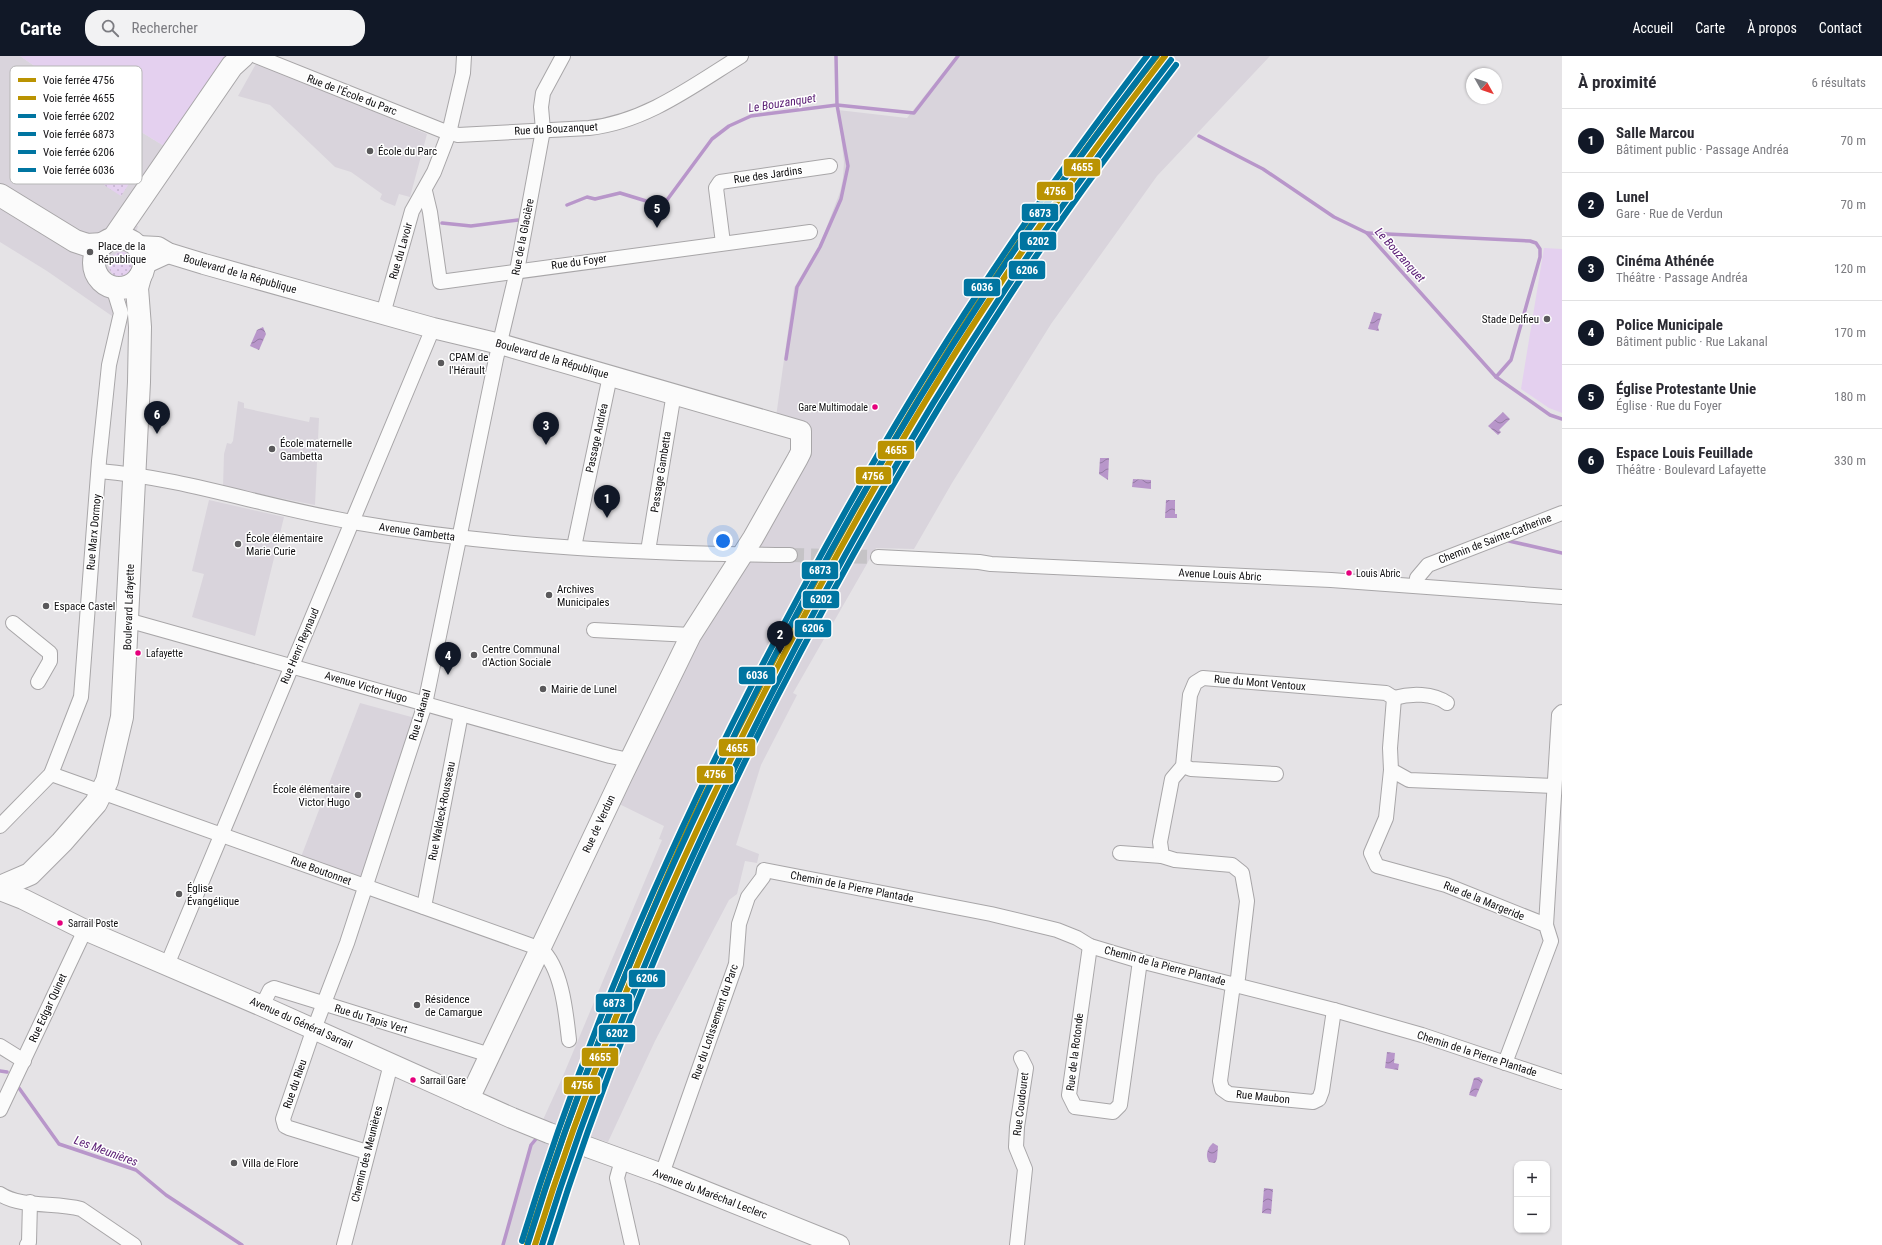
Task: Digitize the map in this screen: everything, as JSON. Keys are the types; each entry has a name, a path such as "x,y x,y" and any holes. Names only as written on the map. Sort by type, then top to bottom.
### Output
{"main road":[{"name":"Boulevard Lafayette","path":"0,889 24,877 62,842 96,803 107,781 122,717 135,474 140,327 137,288 128,252 130,218 232,66 243,56"},
{"path":"0,195 75,241 87,245 128,252"},
{"path":"0,206 95,264"},
{"name":"Boulevard de la République","path":"128,252 158,247 168,253 433,328 500,344 801,431 801,452 741,554"},
{"path":"128,252 128,286 114,287 103,282 98,277 95,257 128,252"},
{"name":"Rue de Verdun","path":"469,1100 629,760 691,635 741,554"},
{"path":"23,899 24,877"},
{"name":"Avenue du Général Sarrail","path":"0,889 85,930 314,1029 469,1100 580,1145"},
{"name":"Avenue du Maréchal Leclerc","path":"580,1145 662,1174 839,1245"}],"street":[{"name":"Rue de l'École du Parc","path":"256,56 449,133"},
{"path":"449,133 463,73 464,56"},
{"name":"Rue de la Glacière","path":"500,344 517,271 544,130 541,107 543,93 563,56"},
{"name":"Rue du Bouzanquet","path":"449,133 458,135 603,126 636,117 661,105 742,56"},
{"name":"Rue du Lavoir","path":"383,314 412,211 425,191 449,133"},
{"name":"Rue des Jardins","path":"723,243 716,188 720,182 830,166"},
{"name":"Rue du Foyer","path":"425,191 430,212 440,282 810,232"},
{"name":"Rue Marx Dormoy","path":"51,774 81,697 109,365 121,313 114,287"},
{"name":"Rue Henri Reynaud","path":"167,965 433,328"},
{"name":"Rue Lakanal","path":"314,1029 366,887 425,704 500,344"},
{"name":"Passage Andréa","path":"574,547 610,376"},
{"name":"Passage Gambetta","path":"648,551 674,394"},
{"name":"Avenue Gambetta","path":"99,471 135,474 352,522 459,538 574,547 741,554"},
{"name":"Chemin de Sainte-Catherine","path":"1416,585 1417,578 1428,565 1562,513"},
{"path":"741,554 790,555"},
{"name":"Avenue Louis Abric","path":"878,557 1416,585 1562,597"},
{"name":"Avenue Victor Hugo","path":"127,620 610,756 629,760"},
{"path":"13,623 50,653 50,661 38,682"},
{"path":"594,630 691,635"},
{"name":"Rue du Mont Ventoux","path":"1183,766 1190,695 1195,683 1203,678 1386,693 1394,698"},
{"path":"1447,703 1438,696 1405,695 1394,698 1390,748 1392,770 1409,780 1554,786"},
{"path":"1505,1063 1551,941 1546,925 1557,808 1554,786 1559,715 1562,712"},
{"name":"Rue Waldeck-Rousseau","path":"424,907 461,714"},
{"path":"1162,856 1160,842 1172,779 1183,766 1191,769 1276,774"},
{"name":"Rue de la Margeride","path":"1392,770 1386,818 1371,853 1377,866 1446,885 1546,925"},
{"path":"0,826 51,774"},
{"name":"Rue Boutonnet","path":"51,774 541,949"},
{"path":"1120,853 1162,856 1175,860 1232,865 1242,873 1247,901 1238,978 1234,985"},
{"name":"Chemin de la Pierre Plantade","path":"764,870 991,914 1057,930 1077,938 1090,946 1140,961 1334,1010 1422,1035 1562,1082"},
{"name":"Rue du Lotissement du Parc","path":"662,1174 736,964 739,924 748,897 763,877 764,870"},
{"name":"Rue Edgar Quinet","path":"0,1110 85,930"},
{"name":"Rue de la Rotonde","path":"1090,946 1069,1096 1075,1107 1113,1112 1120,1105 1140,961"},
{"path":"541,949 547,955 556,975 566,1017 569,1040"},
{"name":"Rue Maubon","path":"1234,985 1220,1081 1222,1089 1229,1094 1313,1102 1319,1099 1322,1091 1334,1010"},
{"name":"Rue du Tapis Vert","path":"262,1006 270,990 274,988 324,1005 490,1055"},
{"name":"Rue du Rieu","path":"314,1029 283,1119 284,1126 368,1152"},
{"path":"0,1046 24,1061"},
{"name":"Rue Coudouret","path":"1017,1245 1025,1169 1016,1147 1017,1127 1026,1068 1021,1058"},
{"name":"Chemin des Meunières","path":"344,1245 390,1064"},
{"path":"622,1160 618,1178 632,1245"},
{"path":"0,1194 13,1201 71,1206 81,1209 134,1245"},
{"path":"27,1245 29,1242 30,1202"}],"shaded area":[{"name":"Place de la République","path":"0,56 20,56 34,66 10,66 10,184 138,184 114,220 138,226 112,316 47,271 0,242"},
{"path":"20,56 227,56 164,146 142,133 142,66 34,66"},
{"path":"956,56 1270,56 1157,176 1051,324 952,483 914,549 876,548 793,693 797,695 761,765 736,845 759,854 757,863 745,861 737,894 729,900 655,1041 608,1142 583,1135 576,1153 581,1157 551,1245 503,1245 531,1146 563,1076 662,840 659,839 664,826 611,800 622,776 809,447 776,417 794,288 821,242 840,192 843,178 844,162 838,110 907,118"},
{"name":"École du Parc","path":"257,62 427,134 410,197 399,194 395,206 385,202 380,199 382,194 351,172 335,167 270,105 238,96"},
{"name":"Place de la République","path":"142,133 164,146 142,179"},
{"path":"104,184 129,184 121,196"},
{"name":"Stade Delfieu","path":"1544,248 1562,249 1562,413 1549,408 1521,389"},
{"path":"122,252 131,256 135,265 131,274 122,278 113,274 109,265 113,256"},
{"name":"École maternelle Gambetta","path":"238,401 244,403 244,408 309,422 310,417 319,418 315,505 223,487 224,454 227,443 231,444 233,441"},
{"name":"École élémentaire Marie Curie","path":"209,500 284,517 255,636 192,617 204,574 192,571"},
{"name":"École élémentaire Victor Hugo","path":"360,703 415,718 361,878 301,857"}],"water":[{"path":"1374,312 1382,314 1378,327 1379,331 1368,329"},
{"path":"263,327 266,334 259,350 250,346 257,330"},
{"path":"1503,412 1510,419 1499,430 1501,432 1498,435 1488,426"},
{"path":"1100,458 1109,458 1108,480 1099,474"},
{"path":"1133,479 1151,480 1151,489 1132,487"},
{"path":"1166,500 1175,500 1175,514 1177,514 1177,518 1165,518"},
{"path":"1387,1052 1395,1053 1394,1063 1399,1064 1398,1070 1385,1068"},
{"path":"1479,1077 1483,1080 1476,1097 1469,1095 1474,1078"},
{"path":"1213,1143 1218,1146 1217,1159 1215,1163 1209,1162 1207,1157 1208,1150"},
{"path":"1264,1188 1273,1189 1271,1214 1262,1213"}],"waterway":[{"path":"786,359 797,287 820,247 841,199 848,166 837,105 836,56"},
{"name":"Le Bouzanquet","path":"567,205 587,197 595,199 620,193 656,204 667,200 712,139 729,126 751,116 837,105 914,113 958,56"},
{"name":"Le Bouzanquet","path":"1199,136 1263,169 1334,217 1367,233 1496,377 1550,415 1562,419"},
{"name":"Le Bouzanquet","path":"442,223 471,226 518,220"},
{"path":"1367,233 1530,241 1536,243 1540,249 1540,257 1511,360 1496,377"},
{"path":"1509,541 1562,553"},
{"name":"Les Meunières","path":"0,1071 7,1072"},
{"name":"Les Meunières","path":"19,1088 59,1144 136,1170 166,1195 242,1245"},
{"path":"503,1245 531,1145 536,1139"}],"tunnel":[{"path":"790,555 878,557"}],"rail line":[{"name":"6036","path":"522,1241 545,1169 596,1028 654,889 718,753 778,634 861,483 890,433 951,335 1042,199 1083,141 1147,56"},
{"name":"6873","path":"528,1243 576,1100 603,1029 661,891 725,754 785,636 867,486 955,341 1006,262 1048,202 1090,143 1156,56"},
{"name":"4756","path":"527,1245 551,1171 591,1061 662,889 689,827 792,626 900,429 989,287 1113,112 1157,56"},
{"name":"4655","path":"535,1245 558,1174 609,1033 667,896 730,760 845,540 932,390 994,293 1099,143 1165,56"},
{"name":"6202","path":"542,1245 590,1104 616,1034 644,966 674,897 737,762 823,595 878,496 936,398 997,302 1038,240 1081,180 1171,60"},
{"name":"6206","path":"550,1245 597,1106 650,970 679,902 741,769 800,652 883,502 972,354 1023,275 1066,213 1109,153 1176,65"}],"place":[{"name":"École du Parc","path":"370,151"},
{"name":"Église Protestante Unie","path":"657,228"},
{"name":"Place de la République","path":"90,252"},
{"name":"Stade Delfieu","path":"1547,319"},
{"name":"CPAM de l'Hérault","path":"441,363"},
{"name":"Gare Multimodale","path":"875,407"},
{"name":"Espace Louis Feuillade","path":"157,434"},
{"name":"Cinéma Athénée","path":"546,445"},
{"name":"École maternelle Gambetta","path":"272,449"},
{"name":"Salle Marcou","path":"607,518"},
{"name":"École élémentaire Marie Curie","path":"238,544"},
{"name":"Louis Abric","path":"1349,573"},
{"name":"Archives Municipales","path":"549,595"},
{"name":"Espace Castel","path":"46,606"},
{"name":"Lafayette","path":"138,653"},
{"name":"Lunel","path":"780,654"},
{"name":"Centre Communal d'Action Sociale","path":"474,655"},
{"name":"Police Municipale","path":"448,675"},
{"name":"Mairie de Lunel","path":"543,689"},
{"name":"École élémentaire Victor Hugo","path":"358,795"},
{"name":"Église Évangélique","path":"179,894"},
{"name":"Sarrail Poste","path":"60,923"},
{"name":"Résidence de Camargue","path":"417,1005"},
{"name":"Sarrail Gare","path":"413,1080"},
{"name":"Villa de Flore","path":"234,1163"}]}
